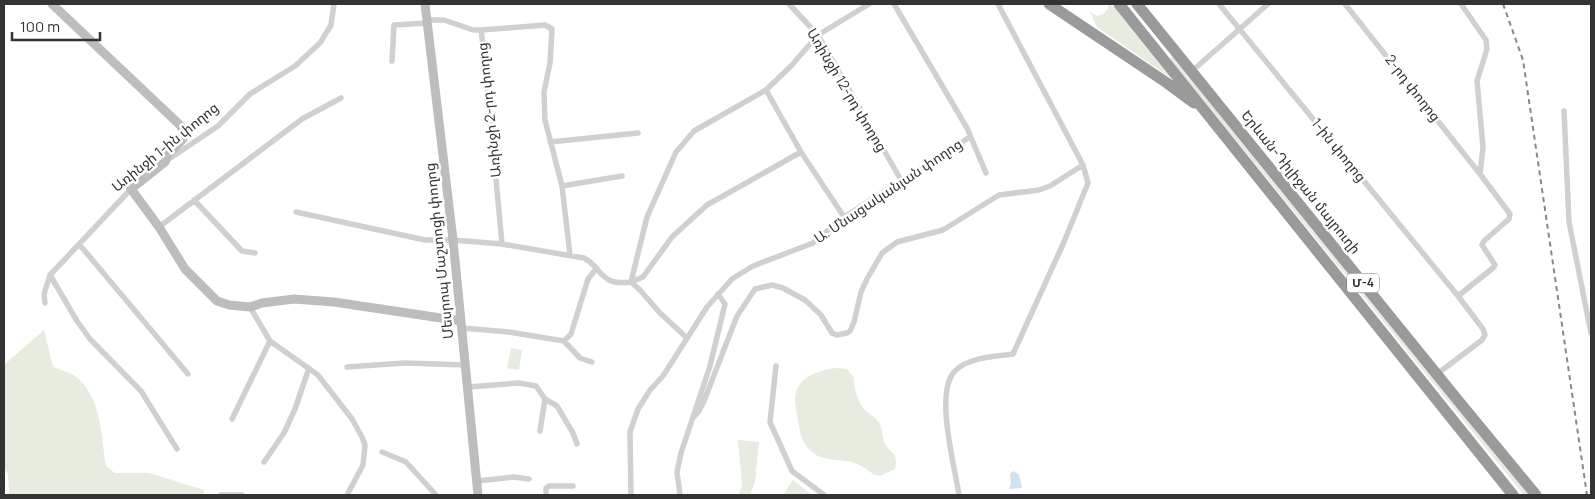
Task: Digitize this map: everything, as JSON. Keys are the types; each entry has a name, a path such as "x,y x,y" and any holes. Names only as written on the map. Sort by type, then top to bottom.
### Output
{"highway":[{"path":"1049,4 1167,83 1207,113"},
{"name":"Մ-4","path":"1119,4 1513,495"},
{"name":"Երևան-Դիլիջան մայրուղի","path":"1137,4 1536,495"},
{"path":"1161,55 1170,55 1172,47"}],"street":[{"path":"52,4 180,126 183,139 168,155 165,162"},
{"name":"Առինջի 1-ին փողոց","path":"50,275 131,188 218,126 250,94 295,66 320,43 331,25 334,4"},
{"name":"Մեսրոպ Մաշտոցի փողոց","path":"425,4 453,240 478,495"},
{"name":"Առինջի 12-րդ փողոց","path":"789,4 818,35 901,180"},
{"path":"631,282 647,218 676,152 694,131 766,90 791,66 818,35 869,4"},
{"path":"894,4 967,128 986,173"},
{"path":"958,495 948,438 945,390 954,372 969,362 1013,354 1064,242 1088,183 1083,165 998,4"},
{"name":"1-ին փողոց","path":"1219,4 1484,329 1485,335 1482,340 1437,374"},
{"path":"1192,71 1268,4"},
{"name":"2-րդ փողոց","path":"1345,4 1508,209 1510,214 1509,219 1482,245 1495,265 1458,296"},
{"path":"1461,4 1486,40 1487,49 1477,81 1483,146 1480,174"},
{"name":"Առինջի 2-րդ փողոց","path":"392,61 394,25 444,20 481,30 486,62 502,244"},
{"path":"481,30 545,25 552,29 550,63 544,92 545,120 562,186 570,256"},
{"path":"766,90 801,152 844,217"},
{"path":"159,227 302,119 341,98"},
{"path":"1564,111 1569,222 1591,333"},
{"path":"550,142 638,134"},
{"name":"Ա. Մնացականյան փողոց","path":"631,495 630,432 638,409 650,390 663,376 718,294 732,278 752,266 813,243 844,217 970,137"},
{"path":"296,212 425,240 502,244 584,258 590,261 601,275 620,284 643,277 672,237 707,205 801,152"},
{"path":"693,418 704,401 737,316 755,288 772,286 783,288 805,300 821,315 832,334 837,336 847,333 854,322 860,292 866,278 882,253 897,242 943,230 999,195 1040,190 1050,186 1083,165"},
{"path":"562,186 622,176"},
{"path":"131,188 159,227 185,269 217,300 229,305 250,307 262,303 294,299 334,302 564,341 580,358 592,362"},
{"path":"194,200 242,251 255,253"},
{"path":"79,244 188,374"},
{"path":"564,341 571,334 588,279 596,268"},
{"path":"45,303 44,294 50,275"},
{"path":"50,275 90,339 141,391 177,449"},
{"path":"631,282 687,338"},
{"path":"680,495 677,472 687,434 710,366 724,304 718,294"},
{"path":"250,307 270,341 318,375 352,420 365,445 363,465 348,495"},
{"path":"232,419 270,341"},
{"path":"347,367 405,363 465,365"},
{"path":"776,366 770,422 792,471 824,495"},
{"path":"264,462 284,433 295,409 309,368"},
{"path":"468,387 519,383 536,386 545,399 557,406 573,433 577,444"},
{"path":"540,431 545,399"},
{"path":"382,452 406,462 436,495"},
{"path":"477,481 514,477 528,478"},
{"path":"546,495 546,488 549,486 573,486"},
{"path":"221,495 242,495"}],"shaded area":[{"path":"1108,4 1121,11 1178,83 1097,27 1090,12 1097,16 1103,14 1108,9"},
{"path":"1174,56 1529,495 1524,495 1170,59"},
{"path":"44,330 53,367 75,376 91,394 99,418 106,466 115,473 149,473 204,490 203,495 6,495 9,492 8,474 4,468 4,365"},
{"path":"511,348 522,350 519,370 507,368"},
{"path":"836,368 847,369 854,378 855,390 861,405 880,424 885,444 895,456 895,469 880,476 874,475 854,463 820,457 811,451 803,441 795,401 799,386 815,373"},
{"path":"738,440 759,442 755,482 750,495 739,495 742,485"},
{"path":"793,480 812,495 783,495"}],"water":[{"path":"1013,471 1019,474 1022,488 1009,489 1011,483 1010,474"}],"railway":[{"path":"1503,4 1523,60 1587,495"}]}
